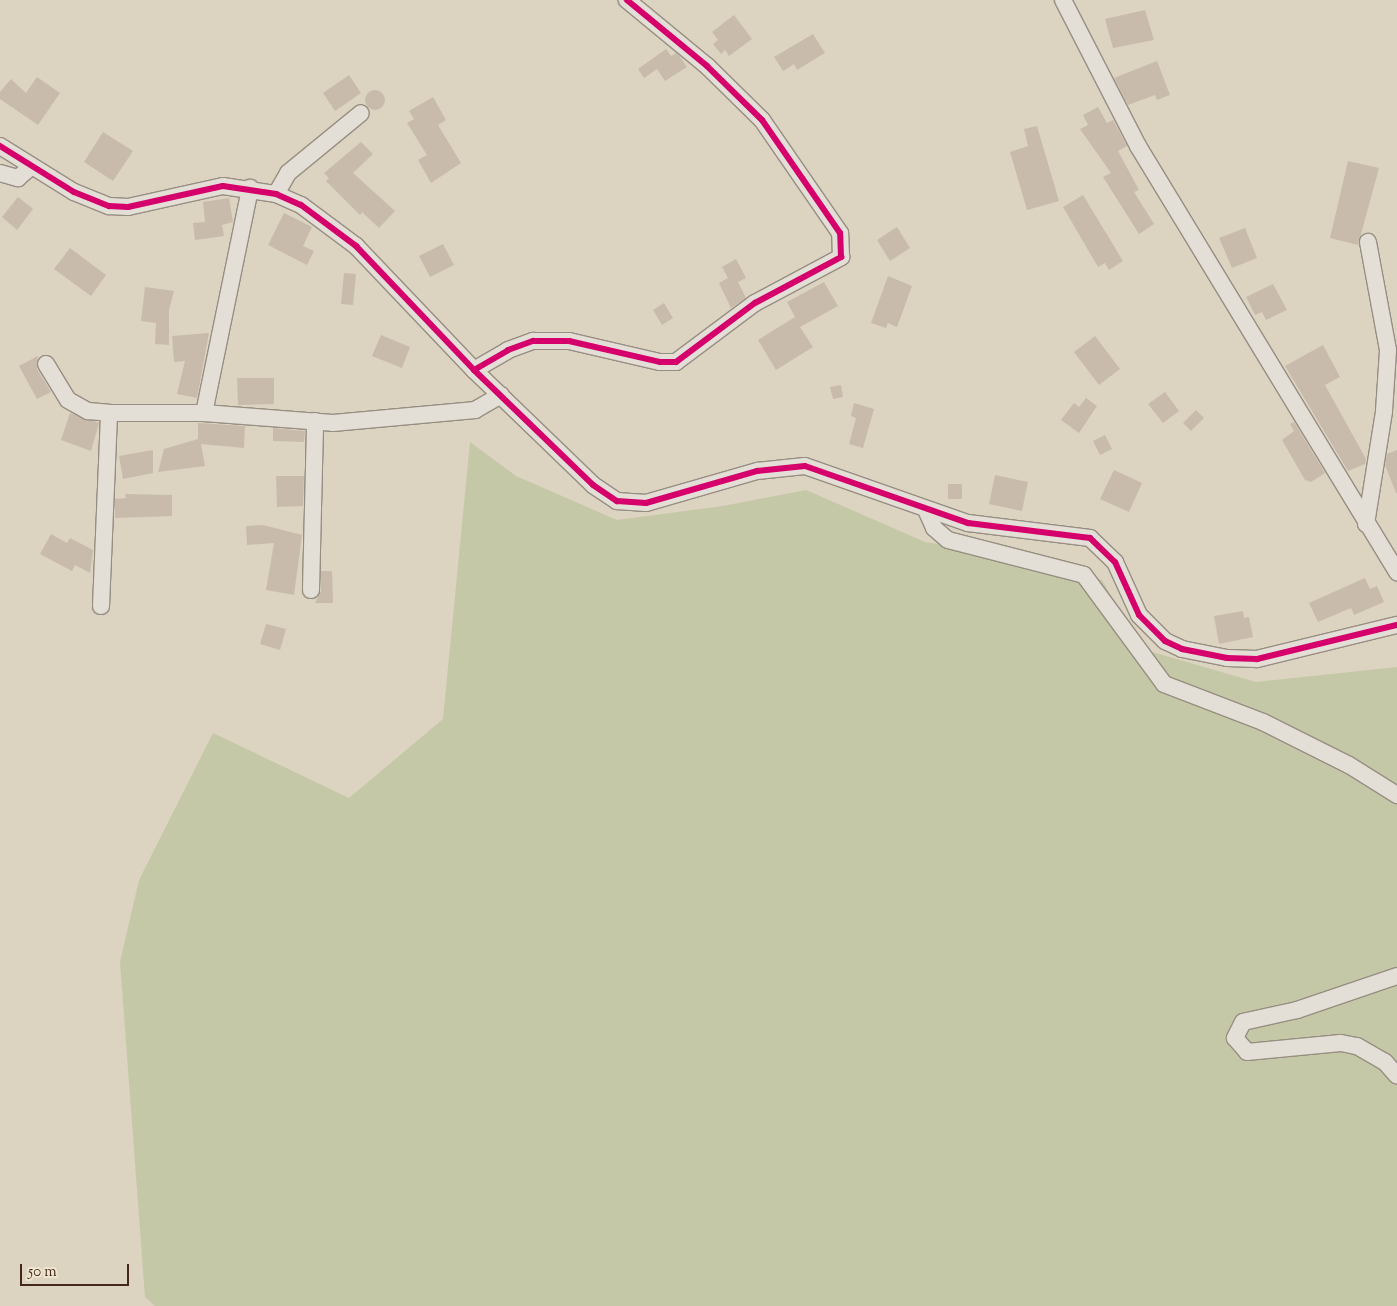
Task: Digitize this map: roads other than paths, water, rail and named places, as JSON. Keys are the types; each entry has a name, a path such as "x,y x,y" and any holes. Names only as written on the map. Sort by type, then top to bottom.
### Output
{"street":[{"path":"474,370 508,350 533,341 568,340 660,362 676,362 755,303 841,257 840,233 762,120 707,66 627,0"},
{"path":"1063,0 1138,146 1366,524 1397,572"},
{"path":"276,194 288,173 361,113"},
{"path":"0,146 91,201 109,206 128,207 224,186 250,188 276,194 301,205 356,246 474,370 593,484 617,501 646,503 758,471 805,466 828,471 928,512 1017,532 1079,534 1090,538 1115,562 1139,615 1165,641 1182,648 1227,658 1256,658 1397,625"},
{"path":"0,173 18,178 32,166"},
{"path":"204,413 250,188"},
{"path":"1366,524 1384,411 1388,350 1368,242"},
{"path":"46,364 68,400 88,411 108,413 204,413 333,423 475,410 501,395"},
{"path":"101,606 108,413"},
{"path":"311,590 315,421"},
{"path":"928,512 934,528 948,540 1084,575 1164,684 1263,722 1349,765 1397,795"},
{"path":"1397,976 1297,1010 1243,1022 1235,1038 1247,1052 1341,1043 1357,1046 1385,1062 1397,1076"}]}
